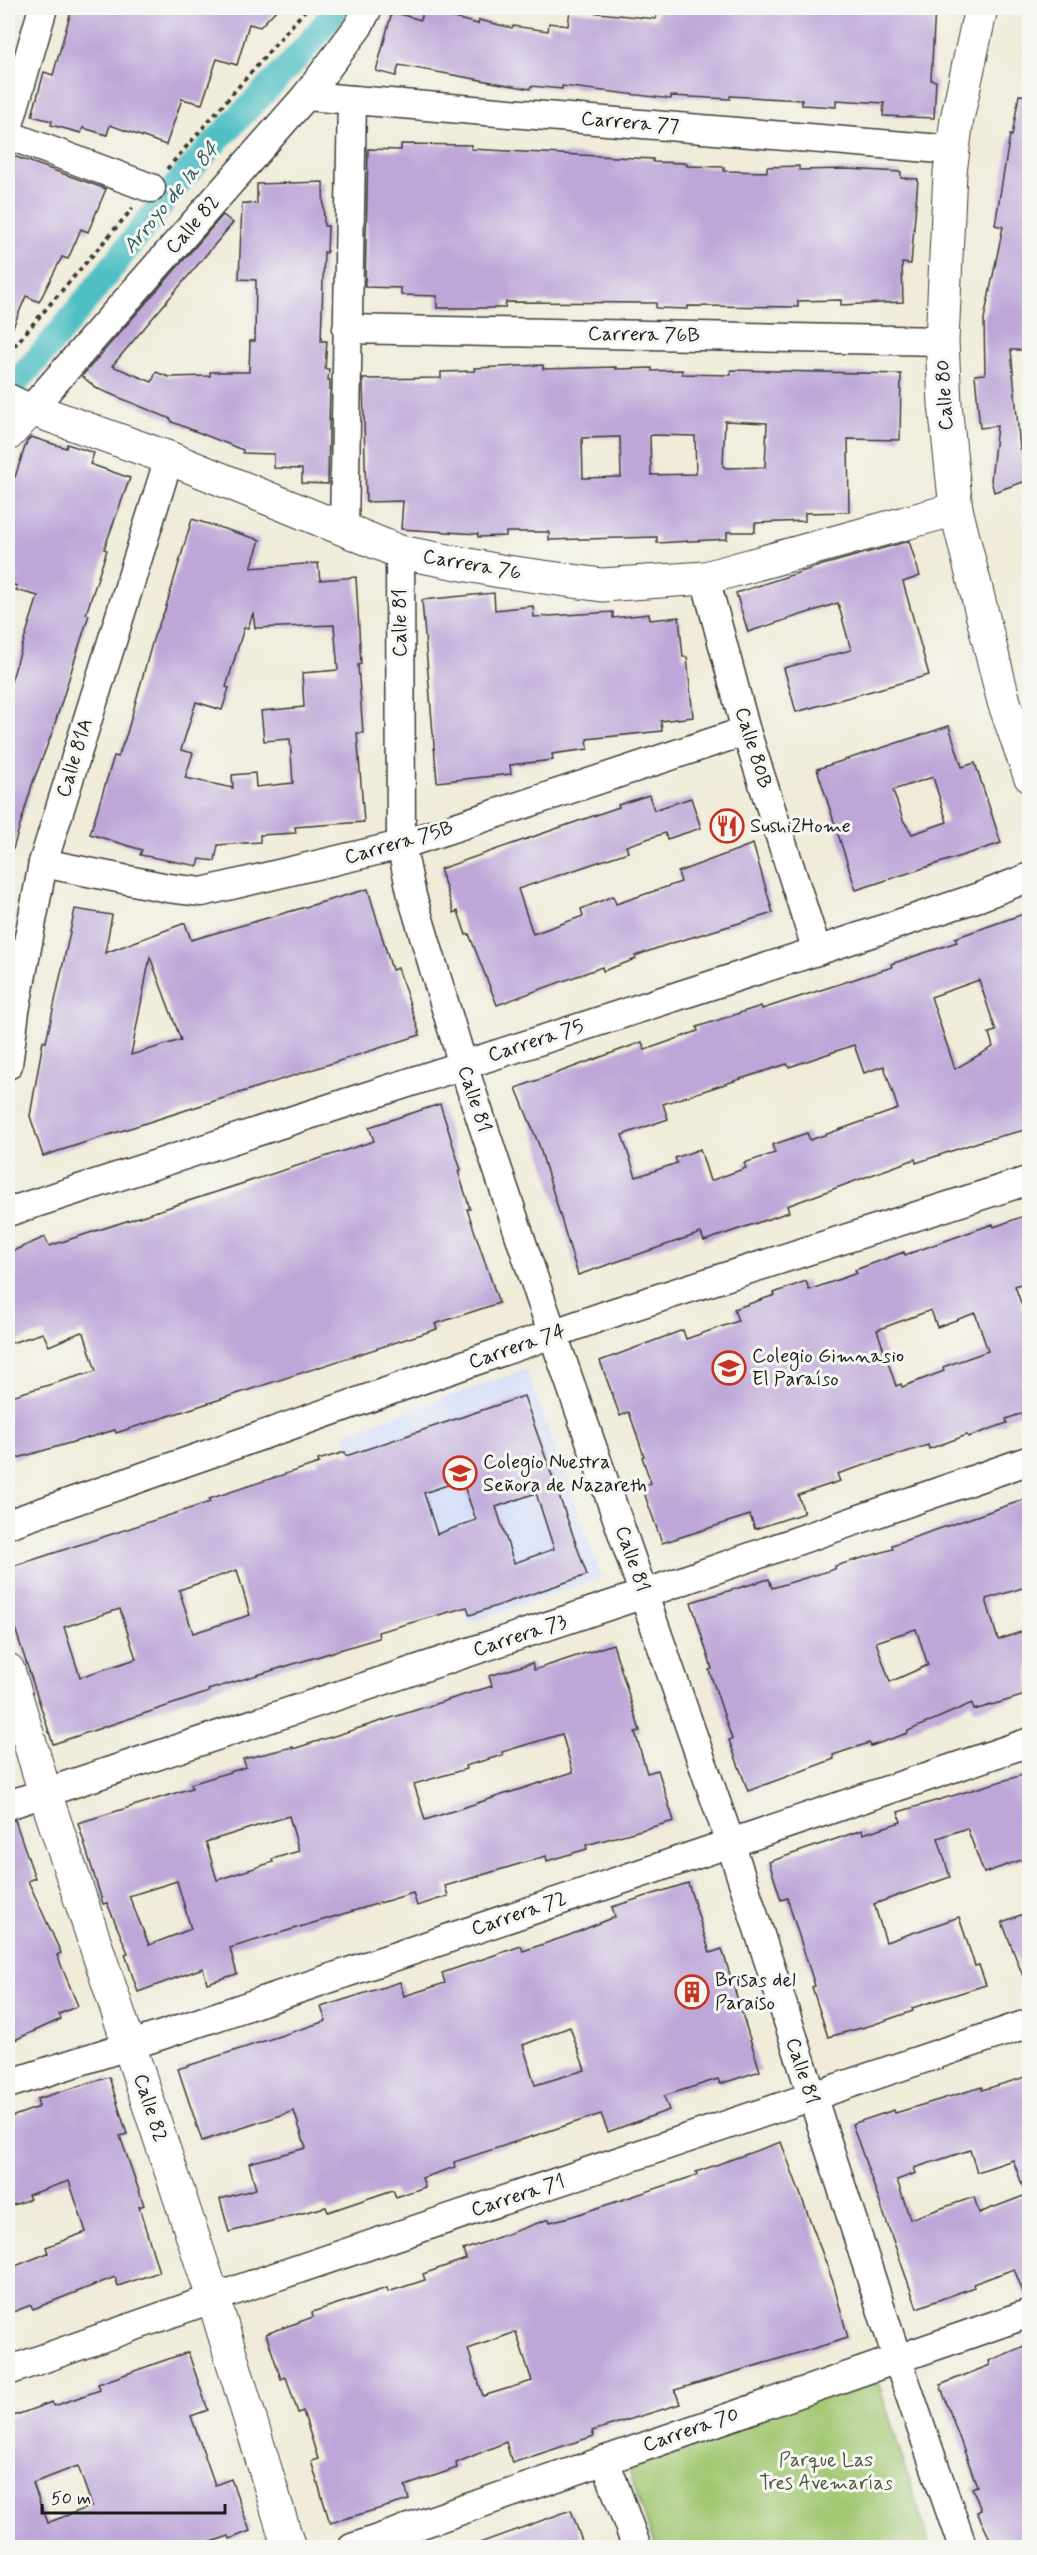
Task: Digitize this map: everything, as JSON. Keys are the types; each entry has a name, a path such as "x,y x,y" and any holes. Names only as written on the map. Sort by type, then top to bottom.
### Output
{"street":[{"path":"8,128 43,8"},
{"name":"Calle 82","path":"8,434 19,403 306,96 358,27 368,8"},
{"name":"Calle 80","path":"981,8 957,119 953,150 942,341 948,439 956,509 1004,702 1029,776"},
{"name":"Carrera 77","path":"306,96 953,150"},
{"path":"344,529 352,100"},
{"path":"8,135 151,188"},
{"name":"Carrera 76B","path":"347,329 942,341"},
{"name":"Carrera 76","path":"19,403 169,458 400,552 500,571 602,585 705,578 956,509"},
{"name":"Calle 81A","path":"8,1065 15,1011 43,863 169,458"},
{"name":"Calle 81","path":"400,552 401,845 412,896 463,1065 730,1842 811,2098 897,2358 963,2547"},
{"name":"Calle 80B","path":"705,578 746,730 817,951"},
{"name":"Carrera 75B","path":"43,863 168,888 202,892 401,845 746,730"},
{"name":"Carrera 75","path":"8,1212 817,951 1029,878"},
{"name":"Carrera 74","path":"8,1524 554,1334 1029,1180"},
{"name":"Carrera 73","path":"8,1804 644,1594 1029,1460"},
{"name":"Calle 82","path":"8,1670 45,1793 214,2300 289,2547"},
{"name":"Carrera 72","path":"8,2084 1029,1742"},
{"name":"Carrera 71","path":"8,2371 214,2300 248,2286 1029,2023"},
{"name":"Carrera 70","path":"352,2547 1029,2313"},
{"path":"605,2460 637,2547"}],"shaded area":[{"name":"Colegio Nuestra Señora de Nazareth","path":"526,1369 602,1577 469,1623 435,1522 374,1540 345,1433"}],"green space":[{"name":"Parque Las Tres Avemarías","path":"875,2372 930,2547 655,2547 625,2459"}],"building":[{"path":"72,8 278,8 260,27 249,24 237,65 217,59 202,104 182,99 166,145 110,125 107,135 83,128 81,133 51,125 52,121 32,116 44,72 53,75"},
{"path":"658,8 935,8 931,80 936,81 934,118 883,116 884,103 836,100 836,107 802,105 802,100 730,96 730,99 671,96 671,99 562,86 562,89 531,86 530,89 399,65 396,76 376,71 392,12 421,20 423,10 478,24 479,20 512,28 513,26 548,31 549,23 568,26 570,10 656,19"},
{"path":"1019,95 1029,96 1029,350 1011,350 1020,449 1029,446 1029,480 994,492 991,480 997,426 980,428 975,375 985,374 984,319 1003,227 995,225"},
{"path":"401,144 471,145 471,149 653,159 653,162 687,163 687,166 724,167 724,171 767,172 767,167 799,166 799,170 848,169 901,172 901,178 918,179 911,264 902,263 903,302 841,305 841,300 798,301 798,307 688,306 688,309 656,308 656,303 506,302 505,308 437,308 437,296 401,295 401,288 365,287 368,149 401,150"},
{"path":"8,154 106,189 88,232 81,229 68,259 62,257 39,302 26,296 8,339"},
{"path":"323,182 324,226 328,226 327,253 324,252 321,341 327,341 325,369 329,369 328,380 330,380 328,484 302,483 302,469 274,468 274,454 243,453 243,450 96,388 82,376 223,215 233,223 112,366 152,382 156,372 169,377 210,376 210,372 249,372 250,341 255,341 256,280 239,279 242,203 257,204 257,184"},
{"path":"543,365 543,369 652,368 652,371 682,370 682,374 731,375 731,370 901,374 900,440 848,439 849,512 805,513 805,521 755,523 755,532 727,532 727,539 657,543 657,537 549,540 549,532 506,532 506,536 478,537 478,534 401,529 403,501 366,502 363,379 441,378 441,372 475,371 474,368","holes":["725,421 767,423 765,467 726,468 723,466","650,436 695,436 696,474 651,475","620,437 621,477 583,478 582,438"]},
{"path":"31,437 66,448 67,444 94,453 90,464 130,478 104,549 107,550 86,614 89,615 13,849 8,848 8,691 38,596 16,590 17,586 8,583 8,474 15,477 27,441"},
{"path":"192,519 260,540 251,568 318,563 320,580 356,577 361,664 358,665 363,733 357,733 364,822 295,827 296,833 260,835 260,842 218,845 215,861 200,859 198,866 140,855 142,850 90,834 114,756 118,757 127,733 154,636 165,610","holes":["253,613 255,628 334,625 338,670 302,673 304,707 261,711 264,741 290,739 293,783 256,787 255,773 232,775 233,788 185,778 193,753 181,750 196,702 222,710 229,688 226,687 244,628 248,628"]},
{"path":"909,541 920,576 903,582 929,675 796,712 784,668 851,650 838,603 748,632 736,593 819,566"},
{"path":"494,593 495,610 533,606 534,617 613,612 613,618 649,614 650,620 679,617 683,657 687,657 693,717 661,721 662,731 587,739 588,749 552,754 553,760 510,765 511,774 437,782 422,600"},
{"path":"949,726 962,767 975,763 1001,843 856,890 817,769","holes":["933,777 947,822 912,834 903,820 893,790"]},
{"path":"649,795 654,810 691,798 701,828 667,839 665,833 626,846 628,852 518,889 533,934 583,916 581,909 613,896 616,904 681,882 678,872 753,844 773,913 669,944 603,971 602,967 497,1005 469,934 466,935 458,911 454,913 440,869"},
{"path":"368,889 392,970 398,968 420,1035 43,1156 30,1116 43,1041 46,1042 75,909 112,915 105,953 185,923 191,940","holes":["150,957 181,1040 131,1055"]},
{"path":"1029,912 1029,1129 981,1141 916,1163 915,1159 787,1206 789,1212 704,1241 701,1233 578,1275 539,1145 516,1088 642,1042 645,1050 698,1031 697,1027 761,1006 762,1009 892,967 891,964 957,942 955,938","holes":["979,980 996,1031 989,1033 993,1047 955,1069 931,997","854,1045 864,1073 884,1066 898,1109 810,1140 807,1133 772,1145 775,1153 744,1163 746,1168 710,1181 700,1149 675,1158 677,1163 636,1177 622,1135 668,1119 663,1104 787,1064 789,1067"]},
{"path":"440,1104 461,1170 458,1171 470,1209 467,1209 499,1303 435,1324 437,1329 116,1433 115,1430 14,1459 8,1438 8,1397 96,1371 84,1333 81,1332 49,1346 43,1333 8,1344 8,1253 45,1237 49,1246 374,1141 369,1127"},
{"path":"1029,1214 1029,1281 1015,1286 1029,1326 1029,1411 1006,1419 1007,1423 968,1437 967,1435 929,1449 928,1445 837,1474 840,1481 798,1495 804,1513 755,1529 750,1515 662,1543 642,1487 651,1483 642,1457 644,1456 629,1412 620,1416 600,1361 683,1330 686,1339 738,1321 734,1309 775,1295 774,1293 806,1281 809,1290 857,1273 855,1270 904,1252 905,1255 993,1224 994,1227","holes":["931,1310 937,1327 975,1313 988,1351 943,1367 944,1371 902,1387 901,1384 896,1386 877,1330"]},
{"path":"524,1396 587,1575 470,1615 467,1607 378,1632 379,1638 208,1690 209,1692 53,1744 8,1607 8,1568 210,1502 209,1499 319,1463 318,1460 345,1452 346,1456","holes":["462,1480 476,1520 437,1534 424,1493","536,1493 554,1549 514,1563 496,1507","237,1570 250,1615 193,1633 179,1590","120,1609 136,1659 80,1677 64,1627"]},
{"path":"1029,1498 1029,1586 986,1599 998,1640 1029,1629 1029,1694 974,1710 972,1703 908,1731 908,1733 871,1746 869,1743 833,1755 834,1759 748,1791 729,1740 732,1739 709,1670 712,1669 691,1602 769,1579 772,1588 893,1549 892,1545","holes":["916,1629 928,1665 890,1682 876,1642"]},
{"path":"613,1644 640,1731 635,1732 647,1773 658,1770 674,1821 586,1845 587,1849 547,1861 546,1856 445,1886 448,1896 417,1906 413,1893 230,1948 237,1974 207,1983 203,1968 138,1992 125,1954 128,1953 107,1903 103,1904 78,1823 192,1788 191,1784 246,1767 243,1759 293,1747 293,1749 492,1686 489,1676 532,1663 534,1670","holes":["562,1734 573,1772 425,1820 414,1784 466,1769 465,1766 503,1755 502,1752","289,1816 299,1851 217,1880 206,1842","177,1881 191,1929 149,1945 129,1896"]},
{"path":"1029,1773 1029,1857 984,1873 967,1828 938,1838 950,1877 874,1904 886,1942 959,1917 975,1966 979,1965 986,1985 912,2008 913,2011 872,2025 828,2037 812,1987 815,1986 787,1898 781,1900 769,1862 862,1830 863,1834 901,1822 898,1812"},
{"path":"15,1820 35,1878 28,1881 61,1953 57,1955 78,2006 59,2014 61,2019 8,2043 8,1821"},
{"path":"688,1883 710,1953 722,1949 760,2071 720,2084 718,2079 664,2096 669,2110 608,2132 601,2114 454,2162 455,2167 422,2178 425,2187 396,2197 393,2190 328,2212 326,2207 229,2232 220,2199 256,2189 249,2163 306,2148 294,2111 202,2141 178,2069 326,2021 321,2007 400,1982 404,1996 445,1983 442,1973 521,1946 523,1951 615,1917 612,1907","holes":["570,2027 585,2070 535,2085 523,2045"]},
{"path":"1029,1912 1029,1989 1028,1989 1002,1922"},
{"path":"1029,2076 1029,2297 1025,2297 1014,2269 917,2308 852,2124 894,2110 895,2113 982,2087 982,2090","holes":["970,2150 977,2172 1013,2160 1026,2195 979,2213 974,2197 910,2219 897,2180 916,2173 914,2168"]},
{"path":"109,2077 127,2134 120,2136 144,2205 139,2207 159,2272 118,2286 115,2277 33,2309 31,2305 8,2314 8,2269 48,2253 46,2247 86,2232 69,2181 28,2195 30,2199 8,2207 8,2118 39,2107 37,2099"},
{"path":"781,2142 833,2282 848,2338 675,2390 680,2404 592,2431 594,2436 512,2463 506,2442 456,2463 457,2468 405,2486 409,2500 330,2523 311,2461 318,2459 303,2411 298,2413 286,2377 281,2379 266,2334 313,2317 312,2312 387,2288 388,2292 425,2280 423,2274 466,2259 463,2250 549,2219 550,2222 573,2216 697,2175 696,2172","holes":["516,2332 532,2381 483,2396 468,2349"]},
{"path":"1029,2344 1029,2547 994,2547 977,2512 981,2510 972,2488 977,2486 940,2385 990,2365 989,2361"},
{"path":"188,2352 208,2410 191,2416 215,2485 231,2479 250,2531 230,2539 229,2536 196,2547 8,2547 8,2418 52,2402 54,2406 100,2390 98,2384","holes":["78,2466 92,2506 47,2523 33,2483"]},
{"path":"571,2510 584,2547 474,2547 474,2545"}],"waterway":[{"name":"Arroyo de la 84","path":"8,391 73,316 175,187 299,55 337,8"}],"place":[{"name":"Sushi2Home","path":"727,826"},
{"name":"Colegio Gimnasio El Paraíso","path":"729,1368"},
{"name":"Colegio Nuestra Señora de Nazareth","path":"460,1473"},
{"name":"Brisas del Paraiso","path":"692,1992"}]}
